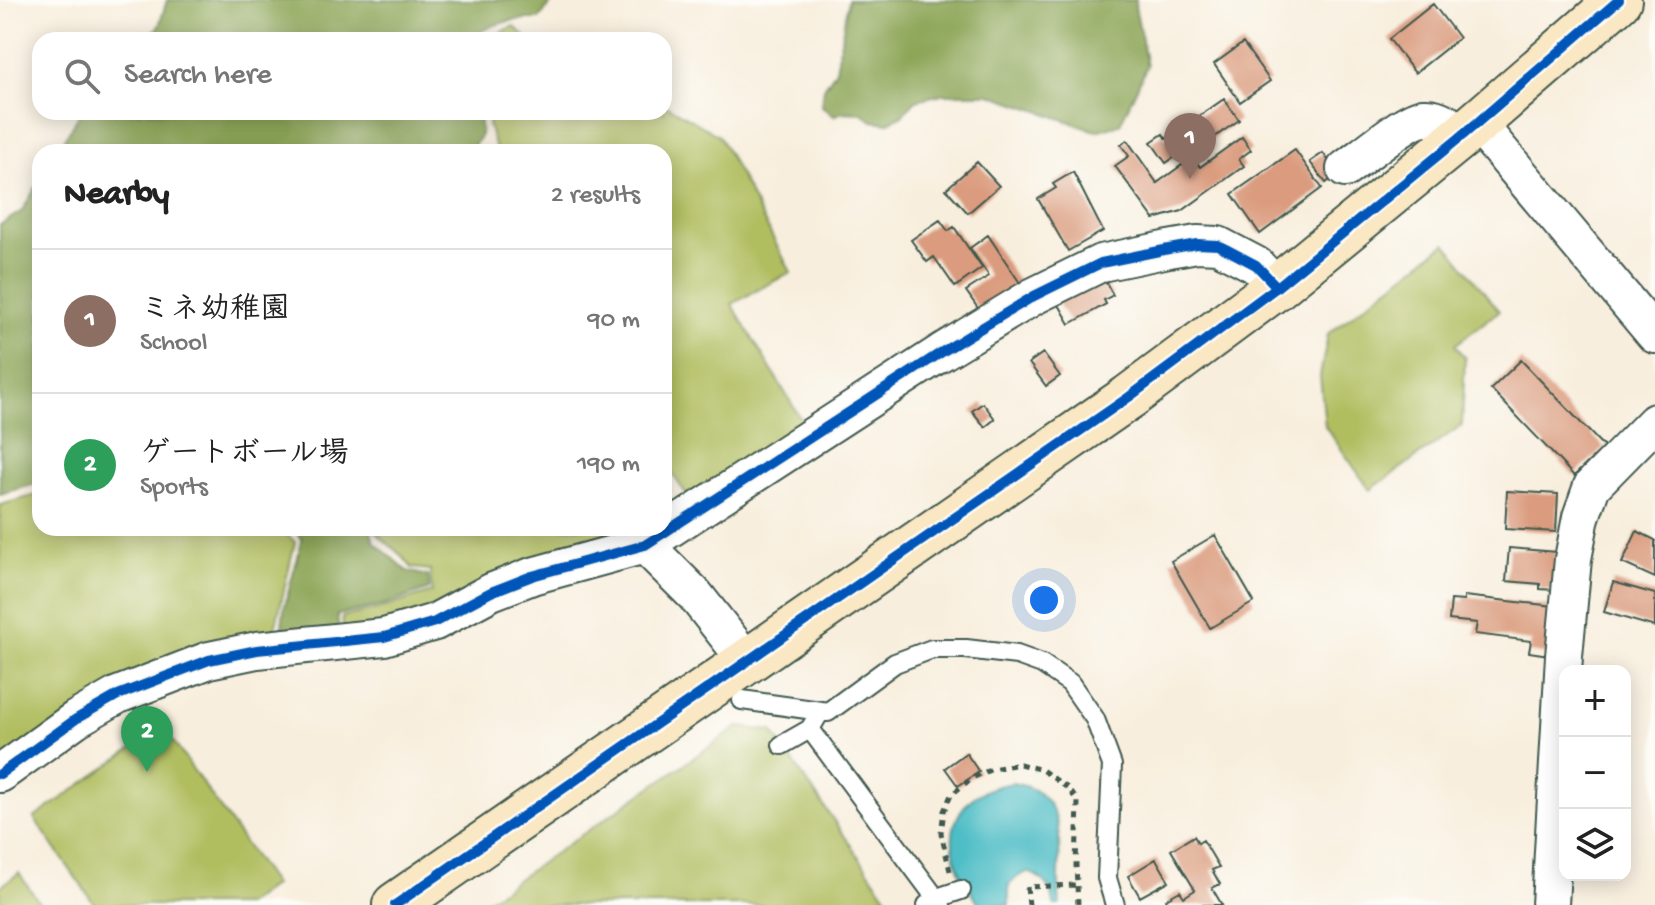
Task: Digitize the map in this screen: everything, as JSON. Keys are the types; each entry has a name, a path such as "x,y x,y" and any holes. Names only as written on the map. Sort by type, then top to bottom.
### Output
{"street":[{"path":"395,905 744,680 1129,397 1277,287 1470,129 1619,0"},
{"path":"1345,169 1402,127 1423,117 1470,129 1655,335"},
{"path":"672,527 942,352 1034,296 1101,263 1197,244 1218,245 1256,265 1277,287"},
{"path":"1550,905 1564,656 1573,559 1581,517 1592,486 1655,422"},
{"path":"0,774 76,719 118,695 209,660 257,650 384,637 435,622 491,592 532,576 645,545 659,536"},
{"path":"645,545 695,595 744,680"}],"lane":[{"path":"744,680 820,712 828,712 895,663 932,649 1017,655 1042,664 1070,683 1095,719 1112,765 1107,878 1115,905"},
{"path":"782,745 810,729 820,712"},
{"path":"810,729 935,903 961,890"}],"path":[{"path":"961,890 953,880 941,833 947,803 951,795 972,778 992,769 1020,764 1042,770 1069,789 1078,802 1078,905"},
{"path":"1029,905 1027,887 1077,885"}],"green space":[{"path":"167,0 554,0 539,19 501,23 480,32 153,32 159,26"},
{"path":"848,0 1136,0 1147,66 1120,124 1096,131 990,94 942,94 916,100 901,116 888,123 872,121 862,113 842,112 834,116 821,105 824,88 836,70"},
{"path":"514,26 520,32 502,32"},
{"path":"672,109 719,136 791,272 732,304 805,426 693,504 672,474 672,144 494,144 489,120 672,120"},
{"path":"76,120 480,120 481,135 475,144 61,144"},
{"path":"32,194 32,485 0,494 0,225 22,211"},
{"path":"1446,243 1499,311 1455,345 1465,358 1462,425 1370,490 1325,426 1320,376 1328,334"},
{"path":"32,496 32,536 289,536 295,542 273,638 0,764 0,505"},
{"path":"300,536 372,536 374,542 407,571 428,576 429,589 381,606 337,615 340,635 280,642 284,609 302,539"},
{"path":"380,536 607,536 608,542 427,615 344,633 342,617 432,592 430,570 412,568"},
{"path":"163,727 274,885 246,905 95,905 34,818"},
{"path":"738,727 772,731 892,905 480,905"},
{"path":"19,873 41,905 0,905 0,887"}],"water":[{"path":"1013,783 1033,790 1046,800 1054,814 1058,831 1060,905 1054,905 1049,888 1042,880 1027,872 1009,885 1009,905 980,905 960,873 953,839 960,812 981,793"}],"building":[{"path":"1433,4 1459,38 1415,73 1389,39"},
{"path":"1243,43 1270,81 1240,102 1214,64"},
{"path":"1224,99 1239,120 1205,144 1201,139 1166,163 1151,142 1163,134 1166,139"},
{"path":"1242,137 1251,150 1239,159 1244,166 1182,211 1154,219 1115,166 1129,156 1121,145 1127,140 1157,183 1193,157 1200,167"},
{"path":"1295,150 1322,188 1260,234 1232,194"},
{"path":"1323,153 1338,174 1326,183 1310,162"},
{"path":"977,162 999,186 968,213 946,189"},
{"path":"1073,172 1103,231 1068,251 1038,199 1056,188 1053,184"},
{"path":"940,220 948,231 954,227 982,268 955,287 934,257 927,262 911,240"},
{"path":"988,235 1022,286 984,317 966,291 989,276 970,248"},
{"path":"1103,277 1113,295 1104,300 1106,304 1070,324 1054,296"},
{"path":"1043,353 1060,376 1046,386 1029,363"},
{"path":"1521,360 1604,447 1574,476 1491,389"},
{"path":"983,403 995,419 985,427 972,411"},
{"path":"1507,491 1558,494 1556,532 1505,529"},
{"path":"1637,531 1655,540 1655,578 1622,563"},
{"path":"1215,535 1254,602 1210,628 1171,561"},
{"path":"1509,548 1556,552 1555,590 1540,589 1540,584 1506,581"},
{"path":"1613,582 1655,594 1655,627 1604,612"},
{"path":"1464,596 1554,606 1549,655 1529,652 1531,641 1475,634 1477,623 1449,620 1451,600 1464,601"},
{"path":"966,753 979,772 958,786 945,768"},
{"path":"1194,836 1198,843 1203,840 1219,867 1212,870 1220,884 1212,888 1222,905 1170,905 1166,899 1180,891 1184,897 1195,890 1171,850"},
{"path":"1156,859 1169,881 1140,897 1128,876"}],"cycle path":[{"path":"395,905 1129,397 1277,287 1463,135 1619,0"},
{"path":"672,527 942,352 1034,296 1101,263 1197,244 1218,245 1256,265 1277,287"},
{"path":"0,774 76,719 118,695 209,660 257,650 384,637 435,622 491,592 532,576 645,545 659,536"}],"place":[{"name":"ミネ幼稚園","path":"1190,179"},
{"name":"ゲートボール場","path":"147,772"}]}
